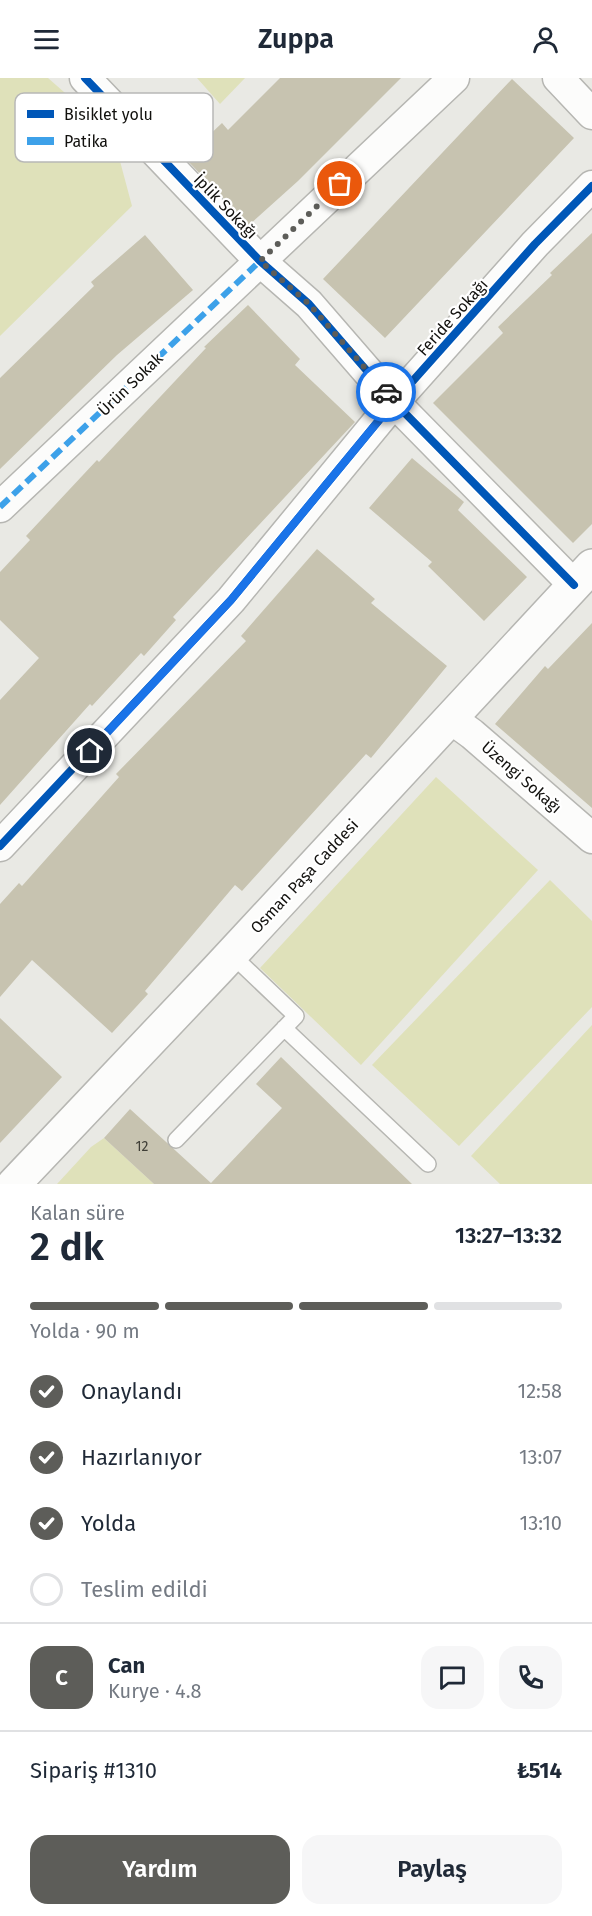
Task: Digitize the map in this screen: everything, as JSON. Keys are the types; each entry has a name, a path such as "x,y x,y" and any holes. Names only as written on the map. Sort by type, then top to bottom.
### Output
{"main road":[{"name":"Osman Paşa Caddesi","path":"14,1184 583,575"}],"street":[{"name":"İplik Sokağı","path":"86,78 100,93"},
{"name":"Ürün Sokak","path":"0,507 454,78"},
{"path":"558,78 592,114"},
{"name":"İplik Sokağı","path":"166,162 260,261 309,304 394,402 583,575"},
{"name":"Feride Sokağı","path":"0,846 231,600 394,402 536,244 592,186"},
{"name":"Üzengi Sokağı","path":"450,718 472,734 592,838"}],"lane":[{"path":"176,1140 296,1016 231,954"},
{"path":"284,1028 428,1164"}],"green space":[{"path":"0,78 48,78 65,93 15,93 15,162 120,162 132,206 0,336"},
{"path":"197,78 245,78 220,104 213,93 210,93"},
{"path":"436,777 538,870 361,1065 260,968"},
{"path":"550,880 592,921 592,1007 459,1146 372,1065"},
{"path":"592,1025 592,1184 500,1184 471,1156"},
{"path":"104,1138 154,1184 57,1184 91,1147"}],"building":[{"path":"280,78 401,78 298,181 249,225 189,162 213,162 213,132 222,123 228,130"},
{"path":"512,79 574,138 385,338 323,279"},
{"path":"592,233 592,524 573,543 433,403 503,333 498,327"},
{"path":"145,235 193,290 117,355 0,469 0,378 94,286 91,282"},
{"path":"248,305 300,359 295,365 355,422 173,617 176,620 144,656 141,653 92,706 90,704 0,805 0,700 39,658 0,620 0,572 30,540 26,536 97,460 99,462 206,348 204,347"},
{"path":"412,458 464,502 458,510 527,577 484,621 428,566 432,562 369,508"},
{"path":"317,549 375,599 371,603 447,666 371,758 366,754 242,891 235,885 145,991 148,994 112,1033 32,960 0,997 0,904 19,883 22,886 119,777 116,774 246,641 241,636"},
{"path":"592,623 592,808 495,724 545,666 548,669"},
{"path":"0,1018 62,1077 0,1143"},
{"path":"281,1057 412,1184 154,1184 104,1138 130,1109 211,1183 282,1108 256,1084"}],"marked path":[{"path":"0,507 260,261"}],"cycle path":[{"path":"85,78 99,93"},
{"path":"165,162 260,261 309,304 394,402 574,585"},
{"path":"0,846 231,600 394,402 535,244 592,186"}],"way so far":[{"path":"340,184 260,261 309,304 386,392"}],"route":[{"path":"90,751 246,582 394,402 386,392"}]}
